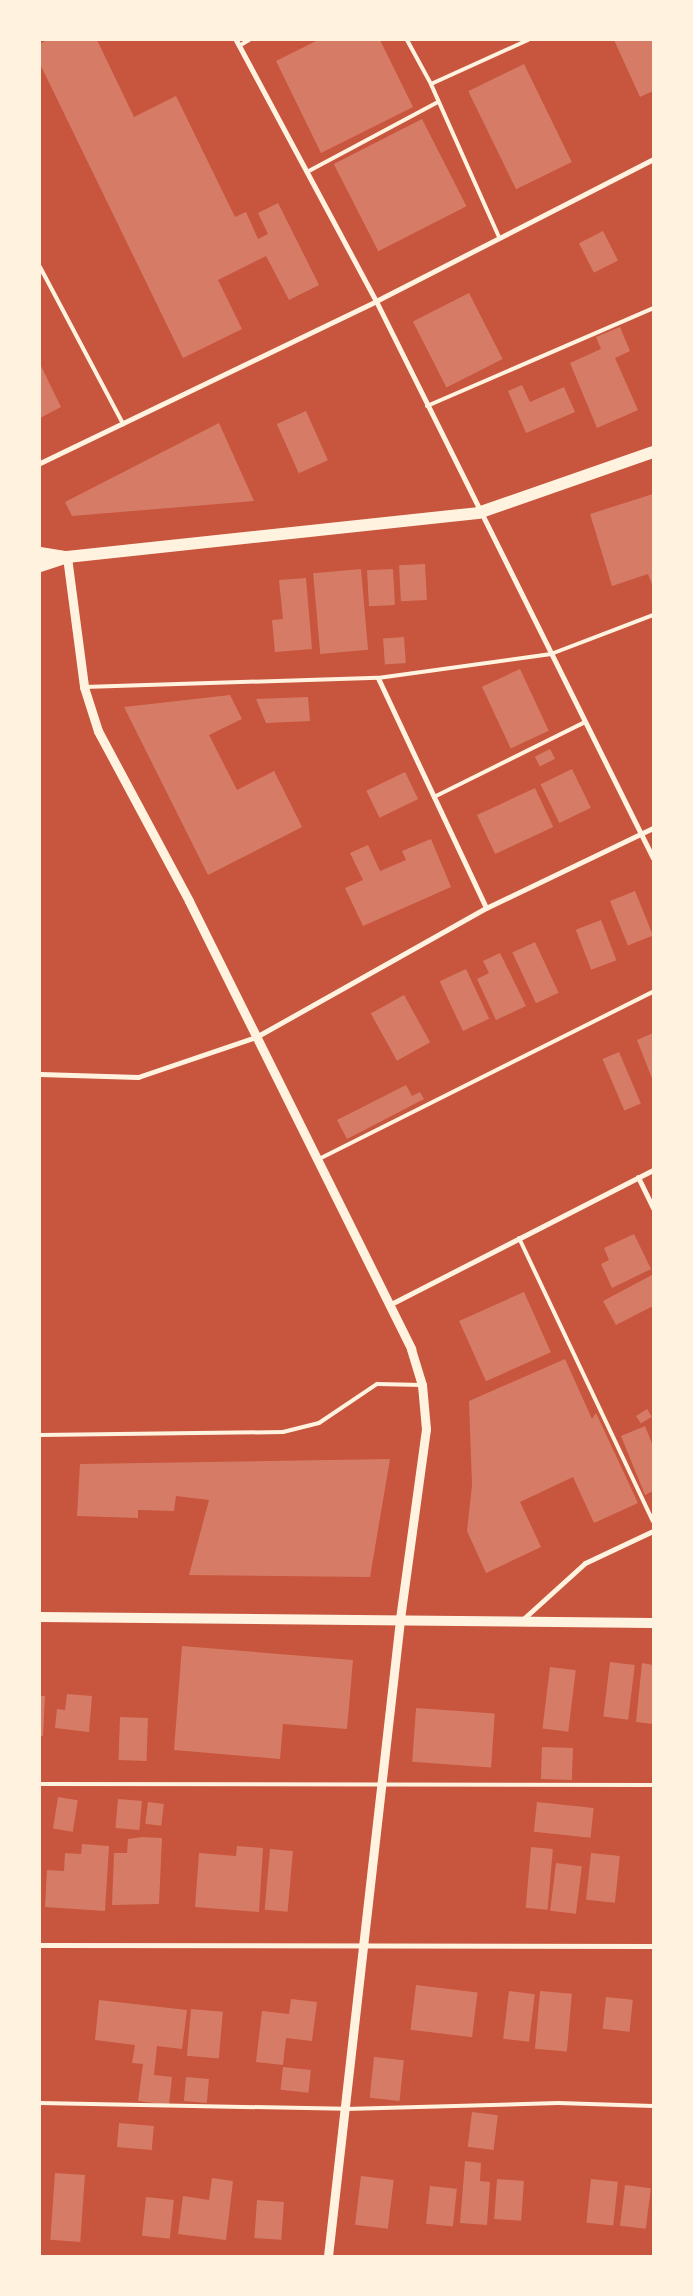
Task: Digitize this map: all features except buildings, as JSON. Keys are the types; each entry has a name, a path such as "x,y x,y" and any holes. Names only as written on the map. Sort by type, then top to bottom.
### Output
{"main road":[{"path":"40,566 67,557 478,513 653,452"},
{"path":"40,553 67,557"},
{"path":"40,1617 653,1623"}],"street":[{"path":"236,40 376,301 478,513 653,858"},
{"path":"40,463 376,301 653,159"},
{"path":"67,557 84,687 120,778 256,1037 411,1349 422,1385 426,1429 400,1620 328,2256"},
{"path":"378,678 486,908"},
{"path":"40,1074 138,1077 256,1037 486,908 653,828"},
{"path":"389,1305 653,1170"},
{"path":"638,1177 653,1208"},
{"path":"521,1621 585,1563 653,1531"},
{"path":"40,1945 364,1944 653,1946"}],"lane":[{"path":"239,46 249,40"},
{"path":"407,40 431,84 499,238"},
{"path":"431,84 528,40"},
{"path":"306,172 438,102"},
{"path":"40,266 123,424"},
{"path":"426,406 653,308"},
{"path":"84,687 378,678 551,654 653,615"},
{"path":"434,797 585,722"},
{"path":"317,1160 653,992"},
{"path":"519,1238 653,1521"},
{"path":"40,1435 283,1432 318,1423 378,1384 422,1385"},
{"path":"40,1784 381,1787 653,1785"},
{"path":"40,2104 345,2109 558,2103 653,2106"}]}
